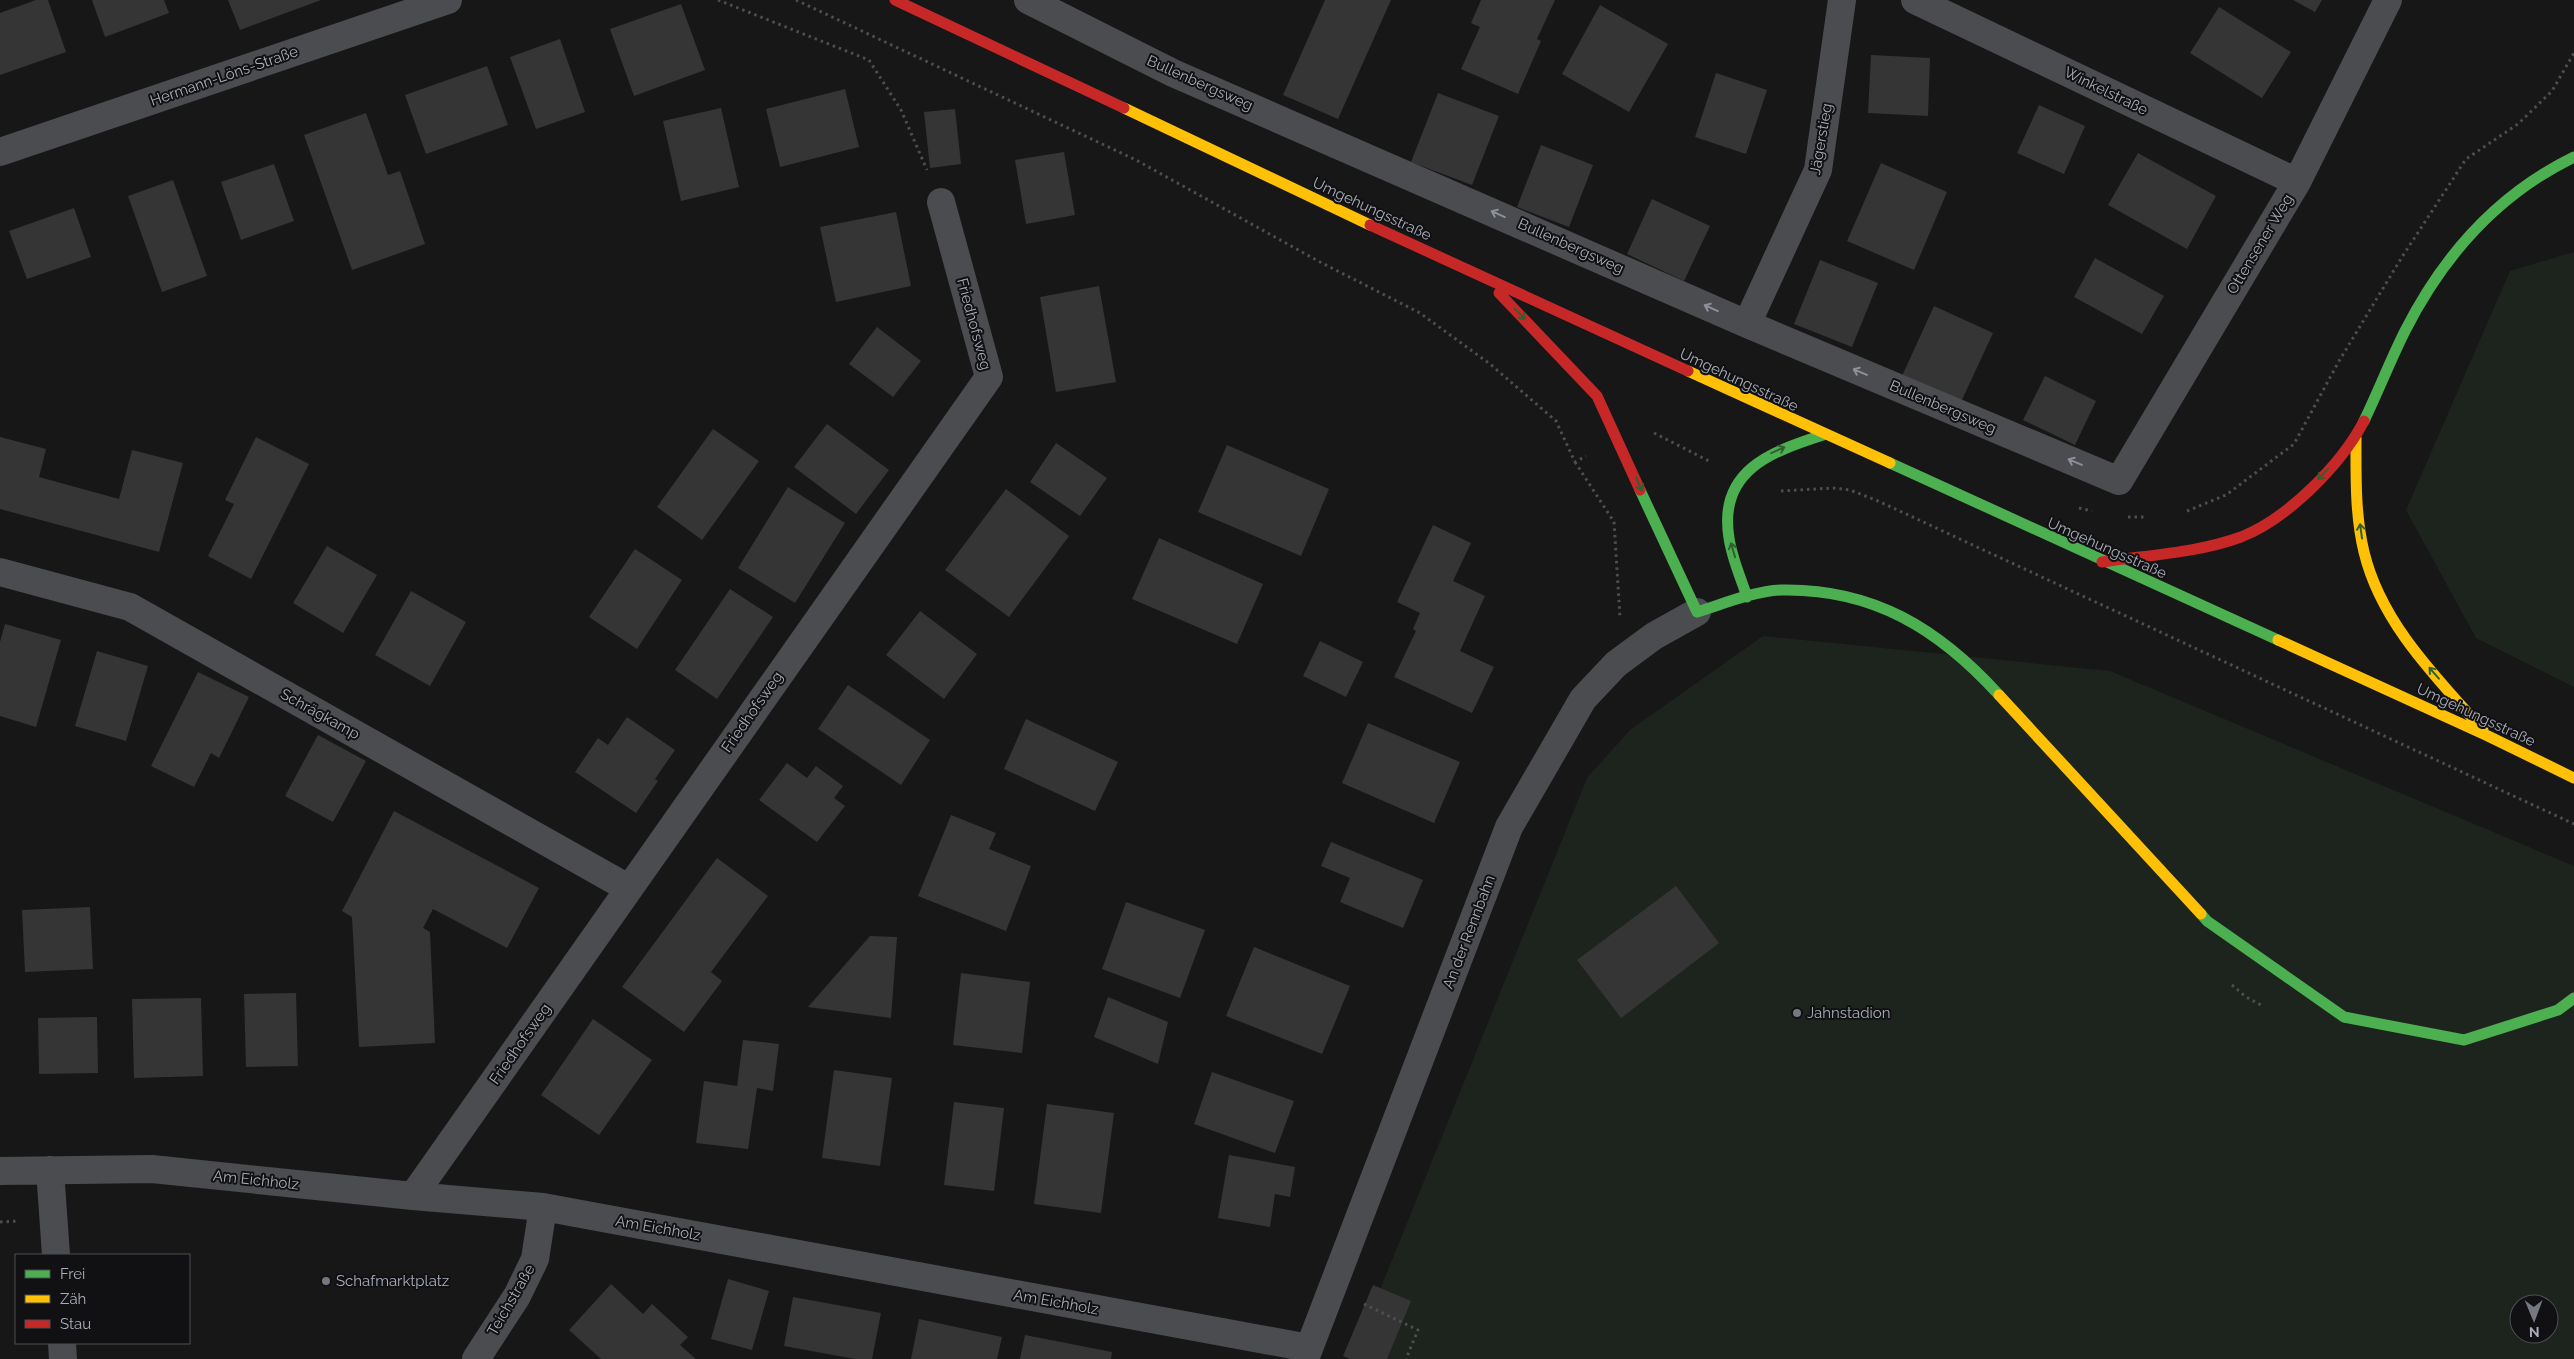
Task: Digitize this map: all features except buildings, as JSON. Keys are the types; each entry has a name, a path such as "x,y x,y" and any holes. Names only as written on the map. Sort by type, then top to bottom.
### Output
{"main road":[{"name":"Umgehungsstraße","path":"895,0 1485,279 1823,435 2488,736 2574,778"},
{"path":"2102,562 2213,543 2253,531 2287,507 2315,482 2356,438 2413,316 2459,246 2502,202 2527,181 2554,164 2574,156"},
{"path":"1485,279 1597,396 1697,612"},
{"path":"1747,597 1728,531 1730,496 1741,478 1762,458 1783,448 1823,435"},
{"path":"2356,438 2357,500 2364,553 2384,605 2410,645 2488,736"},
{"name":"An der Rennbahn","path":"1697,612 1747,597 1780,590 1827,593 1864,600 1908,618 1970,664 2207,921 2344,1017 2464,1040 2558,1010 2574,998"}],"street":[{"name":"Hermann-Löns-Straße","path":"0,152 448,0"},
{"name":"Bullenbergsweg","path":"1028,0 1173,72 1747,324 2119,481"},
{"name":"Jägerstieg","path":"1747,324 1818,170 1842,0"},
{"name":"Winkelstraße","path":"1915,0 2296,182"},
{"name":"Ottensener Weg","path":"2119,481 2296,182 2388,0"},
{"name":"Friedhofsweg","path":"413,1196 989,377 941,202"},
{"name":"Schrägkamp","path":"0,572 130,606 628,888"},
{"name":"An der Rennbahn","path":"1307,1354 1510,827 1583,699 1616,664 1654,636 1697,612"},
{"name":"Am Eichholz","path":"0,1171 152,1169 413,1196 543,1207 1307,1354"},
{"path":"50,1170 56,1254"},
{"name":"Teichstraße","path":"476,1359 517,1296 535,1259 543,1207"},
{"path":"62,1344 63,1359"}],"path":[{"path":"718,0 869,60 901,110 941,202"},
{"path":"796,0 1136,160 1320,262 1420,313 1490,364 1556,421 1575,462 1645,428 1741,478 1779,491 1834,488 1850,490 1878,501 2574,824"},
{"path":"2181,513 2226,495 2294,444 2348,345 2402,257 2466,159 2518,124 2552,91 2574,53"},
{"path":"2076,508 2095,512"},
{"path":"2124,518 2153,517"},
{"path":"1373,1307 1418,1330 1406,1359"}],"shaded area":[{"path":"2574,252 2574,687 2476,638 2406,510 2510,271"},
{"path":"1763,636 2110,671 2574,866 2574,1359 1352,1359 1587,778 1630,730"}],"traffic: fast":[{"path":"2364,421 2405,331 2437,277 2455,253 2475,230 2521,189 2546,172 2574,157"},
{"path":"1747,597 1730,546 1728,515 1732,496 1740,480 1767,457 1823,435"},
{"path":"1890,463 2278,640"},
{"path":"1640,490 1697,612"},
{"path":"1697,612 1739,598 1771,591 1814,591 1845,596 1875,605 1902,617 1928,632 1953,650 1999,695"},
{"path":"2201,914 2207,921 2344,1017 2464,1040 2558,1010 2574,998"}],"traffic: slow":[{"path":"1124,108 1370,225"},
{"path":"1688,371 1890,463"},
{"path":"2356,438 2359,524 2364,552 2372,578 2383,602 2412,648 2483,730"},
{"path":"2278,640 2488,736 2574,778"},
{"path":"1999,695 2201,914"}],"traffic: jam":[{"path":"895,0 1124,108"},
{"path":"1370,225 1688,371"},
{"path":"1499,293 1597,396 1640,490"},
{"path":"2102,562 2207,547 2241,537 2259,529 2294,504 2311,489 2342,455 2364,421"}],"place":[{"name":"Jahnstadion","path":"1797,1013"},
{"name":"Schafmarktplatz","path":"326,1281"}]}
